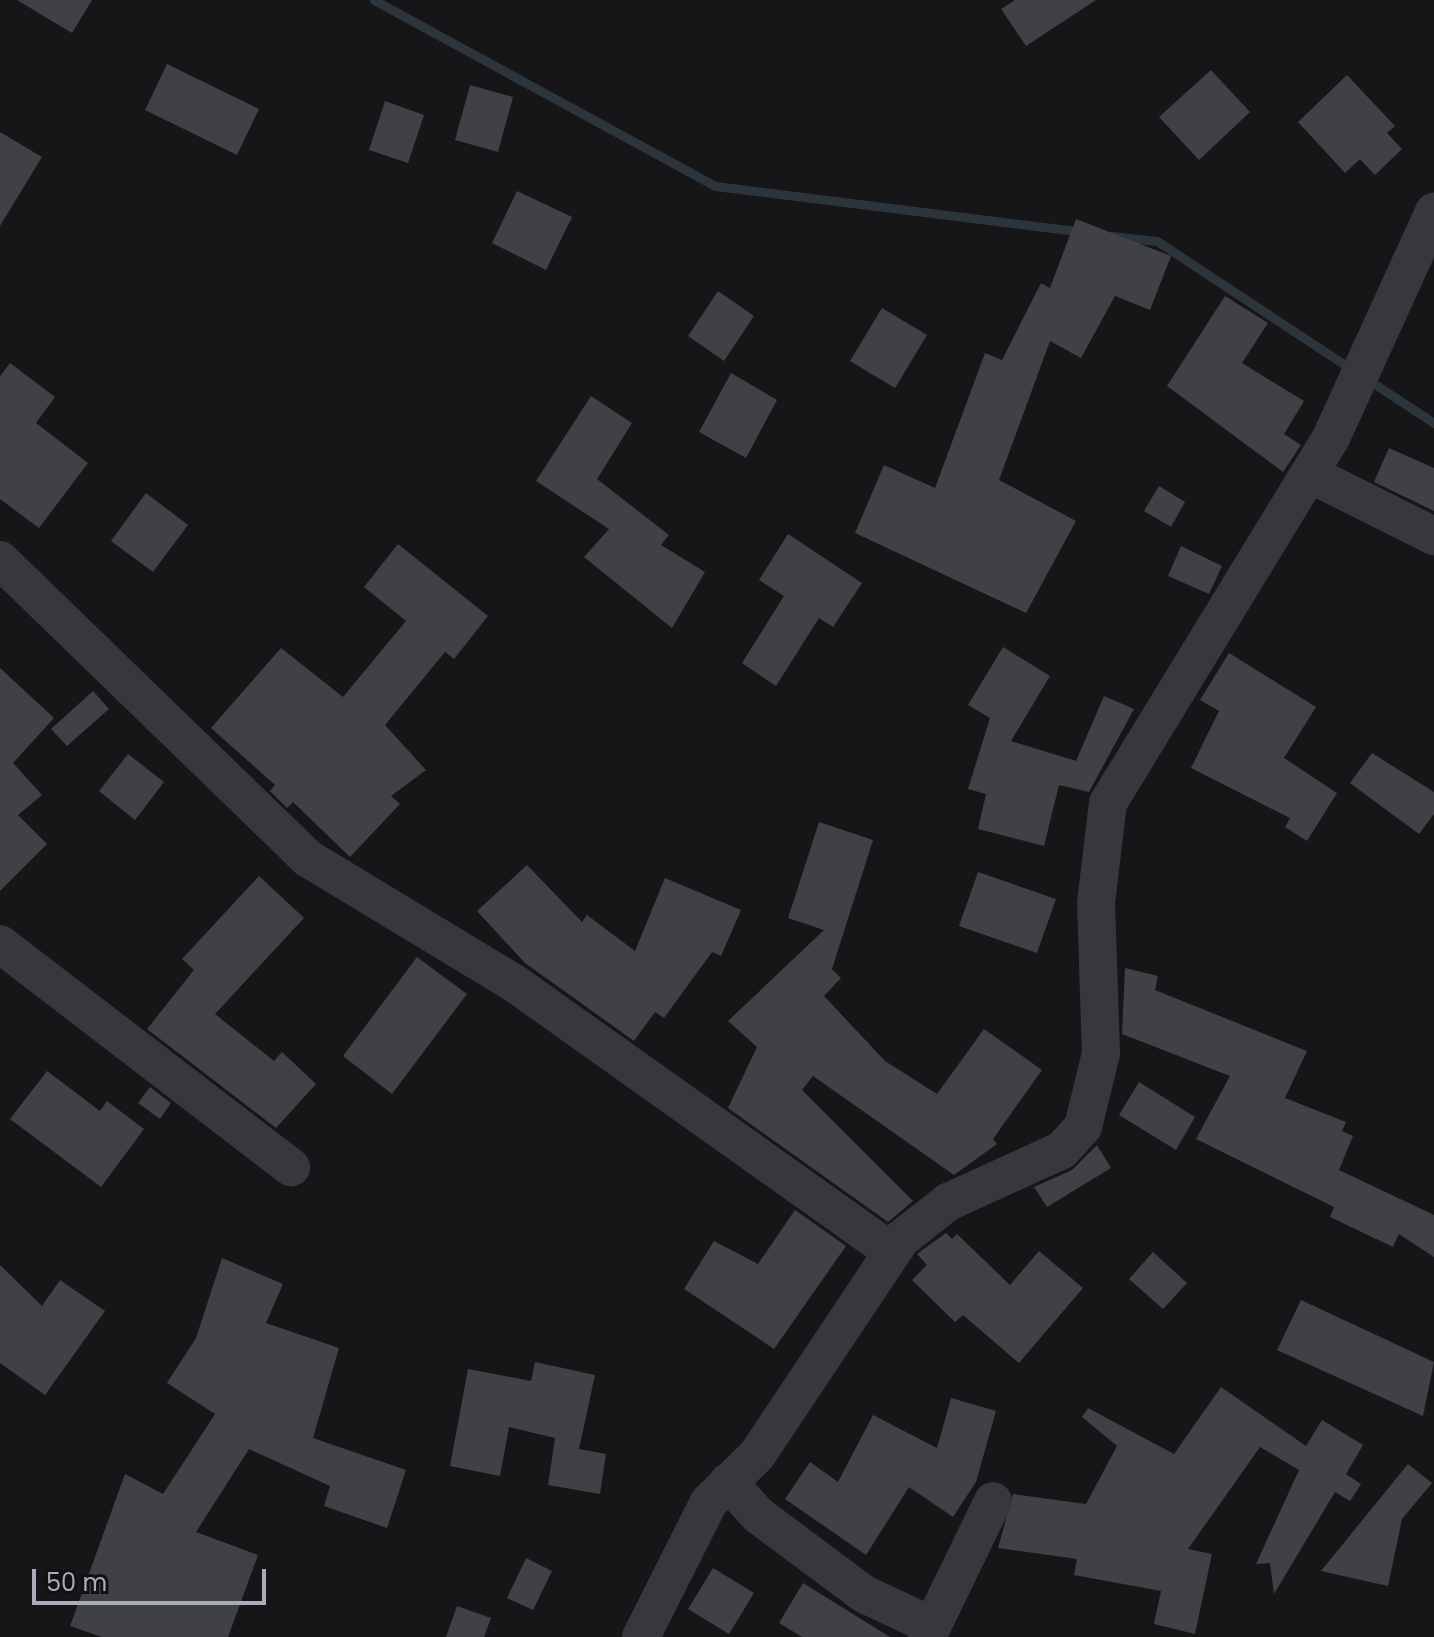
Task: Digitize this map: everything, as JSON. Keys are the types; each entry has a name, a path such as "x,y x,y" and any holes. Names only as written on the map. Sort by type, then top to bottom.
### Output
{"street":[{"path":"641,1637 698,1521 728,1482 757,1455 891,1251 948,1202 1062,1150 1083,1127 1101,1053 1096,903 1108,803 1310,474 1370,361 1434,212"},
{"path":"1310,474 1434,536"},
{"path":"0,560 309,859 514,983 891,1251"},
{"path":"0,944 291,1167"},
{"path":"728,1482 758,1515 864,1594 930,1631 993,1501"}],"building":[{"path":"17,0 92,0 72,33"},
{"path":"1015,0 1096,0 1026,46 1001,9"},
{"path":"167,64 259,109 237,155 145,110"},
{"path":"1211,70 1250,112 1199,160 1159,117"},
{"path":"1347,75 1395,126 1387,133 1402,149 1375,175 1360,159 1345,173 1298,122"},
{"path":"470,85 513,97 498,152 455,140"},
{"path":"385,101 424,115 408,163 369,150"},
{"path":"0,132 42,157 0,226"},
{"path":"517,191 572,217 546,270 492,243"},
{"path":"1076,219 1171,256 1150,310 1115,296 1081,358 1050,341 999,480 1076,521 1026,613 855,533 884,465 935,488 985,353 1002,360 1041,283 1050,288"},
{"path":"718,291 754,316 724,361 688,336"},
{"path":"1225,296 1268,323 1242,363 1304,401 1284,434 1301,445 1283,472 1167,386"},
{"path":"882,308 927,335 895,388 850,361"},
{"path":"10,363 55,397 36,423 88,463 39,528 0,499 0,376"},
{"path":"731,373 777,400 746,458 699,432"},
{"path":"591,396 632,423 597,479 669,535 661,545 705,572 672,628 584,557 609,529 536,481"},
{"path":"1389,448 1434,468 1434,511 1374,482"},
{"path":"1159,486 1185,502 1171,527 1144,511"},
{"path":"146,493 188,525 153,572 111,541"},
{"path":"788,534 862,583 833,627 819,618 776,686 742,663 784,596 759,580"},
{"path":"398,544 488,616 454,659 445,652 385,725 426,770 391,796 400,804 350,857 293,802 287,808 270,791 275,785 211,728 281,648 343,697 406,621 364,587"},
{"path":"1181,546 1222,566 1209,594 1168,576"},
{"path":"1003,647 1050,676 1011,741 1076,761 1104,696 1134,709 1089,792 1059,785 1044,846 978,829 986,794 968,789 990,718 968,705"},
{"path":"1229,653 1316,707 1284,758 1337,793 1307,841 1285,827 1290,818 1191,768 1219,711 1200,700"},
{"path":"0,668 54,718 13,763 42,795 18,815 47,844 0,891"},
{"path":"93,691 109,709 67,746 51,729"},
{"path":"1372,753 1434,792 1434,814 1419,834 1350,783"},
{"path":"128,754 164,782 135,820 99,791"},
{"path":"819,822 873,840 832,969 841,978 824,996 885,1061 937,1094 984,1029 1042,1070 993,1139 997,1144 954,1175 813,1076 802,1090 913,1201 888,1222 728,1108 757,1047 728,1021 824,930 788,918"},
{"path":"527,865 582,922 587,915 635,951 665,878 741,910 721,956 712,952 664,1018 655,1012 634,1041 525,963 477,911"},
{"path":"978,872 1056,899 1037,953 959,926"},
{"path":"259,876 304,918 215,1014 274,1061 282,1052 316,1084 276,1128 147,1029 194,970 182,959"},
{"path":"417,957 467,994 392,1094 343,1056"},
{"path":"1125,968 1158,976 1155,990 1307,1051 1285,1098 1346,1122 1342,1131 1353,1136 1339,1170 1434,1215 1434,1257 1399,1234 1393,1247 1330,1217 1334,1207 1196,1139 1230,1076 1122,1034"},
{"path":"47,1071 100,1111 107,1101 144,1129 101,1187 10,1119"},
{"path":"1139,1082 1195,1117 1176,1150 1119,1115"},
{"path":"150,1087 171,1103 160,1119 138,1103"},
{"path":"1097,1145 1111,1168 1047,1207 1034,1187 1072,1170"},
{"path":"795,1210 846,1246 774,1349 684,1289 714,1241 758,1264"},
{"path":"946,1233 952,1239 957,1234 1010,1285 1039,1251 1083,1288 1019,1363 963,1315 955,1322 912,1280 927,1265 917,1254"},
{"path":"1153,1252 1187,1283 1163,1309 1129,1279"},
{"path":"222,1258 283,1284 266,1323 339,1348 313,1438 406,1470 387,1528 324,1506 330,1486 249,1449 196,1532 258,1555 228,1637 102,1637 70,1626 125,1474 163,1494 215,1414 167,1383 196,1338"},
{"path":"0,1265 42,1306 60,1280 105,1311 45,1395 0,1363"},
{"path":"1301,1300 1434,1362 1423,1416 1277,1350"},
{"path":"535,1362 595,1375 579,1449 606,1454 600,1494 548,1485 555,1438 509,1427 500,1476 450,1466 468,1369 531,1381"},
{"path":"1221,1387 1306,1446 1322,1420 1363,1445 1346,1474 1361,1484 1350,1501 1335,1492 1274,1594 1270,1563 1256,1564 1299,1470 1260,1447 1188,1549 1212,1554 1195,1634 1154,1624 1161,1591 1074,1575 1077,1559 998,1548 1013,1494 1086,1504 1117,1446 1082,1417 1088,1408 1174,1454"},
{"path":"951,1398 996,1411 976,1482 953,1517 909,1487 866,1555 785,1499 810,1462 838,1482 873,1415 937,1448"},
{"path":"1408,1464 1432,1483 1402,1519 1388,1586 1321,1571"},
{"path":"526,1558 552,1571 533,1610 507,1598"},
{"path":"713,1568 754,1593 729,1634 688,1609"},
{"path":"803,1583 890,1637 802,1637 779,1623"},
{"path":"457,1606 491,1618 484,1637 446,1637"}],"waterway":[{"path":"374,0 715,186 1082,232"},
{"path":"1112,236 1157,241 1351,369"},
{"path":"1367,379 1434,423"}]}
